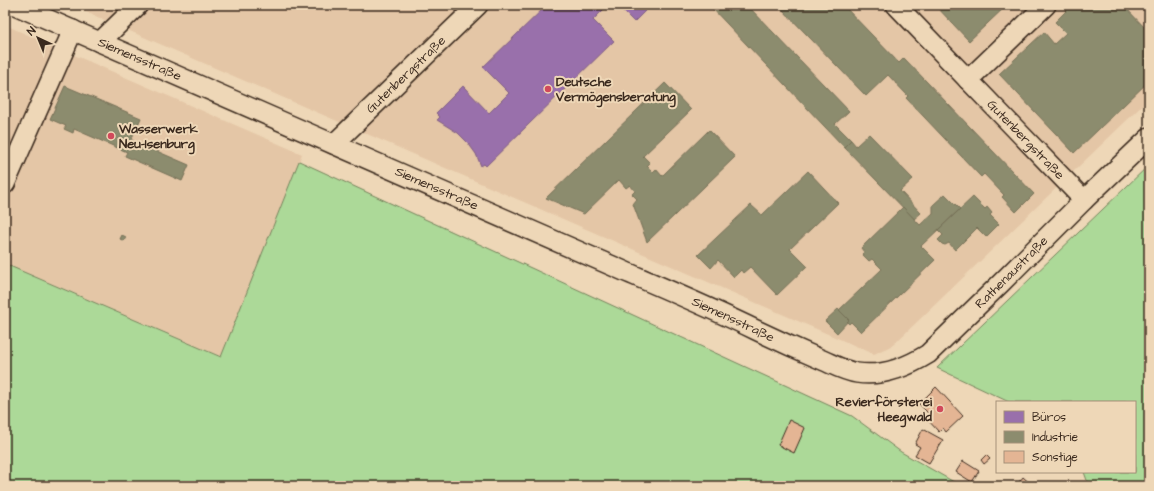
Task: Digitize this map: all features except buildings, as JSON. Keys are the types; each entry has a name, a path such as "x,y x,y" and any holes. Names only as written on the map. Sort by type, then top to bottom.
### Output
{"street":[{"name":"Siemensstraße","path":"15,5 211,89 826,362 857,373"},
{"path":"100,42 138,5"},
{"name":"Gutenbergstraße","path":"334,144 478,5"},
{"name":"Gutenbergstraße","path":"896,5 1084,200"},
{"path":"968,80 1046,5"},
{"path":"5,184 73,30"},
{"name":"Rathenaustraße","path":"857,373 877,373 897,370 928,354 1149,138"}],"shaded area":[{"path":"70,5 1149,5 1149,99 893,345 874,354"},
{"path":"5,25 302,154 222,357 5,264"}],"green space":[{"path":"299,161 852,416 901,452 961,486 5,486 5,264 221,357"},
{"path":"1149,165 1149,486 1089,486 1084,473 1136,473 1136,401 1007,401 937,368"}],"place":[{"name":"Deutsche Vermögensberatung","path":"548,89"},
{"name":"Wasserwerk Neu-Isenburg","path":"111,136"},
{"name":"Revierförsterei Heegwald","path":"940,409"}]}
